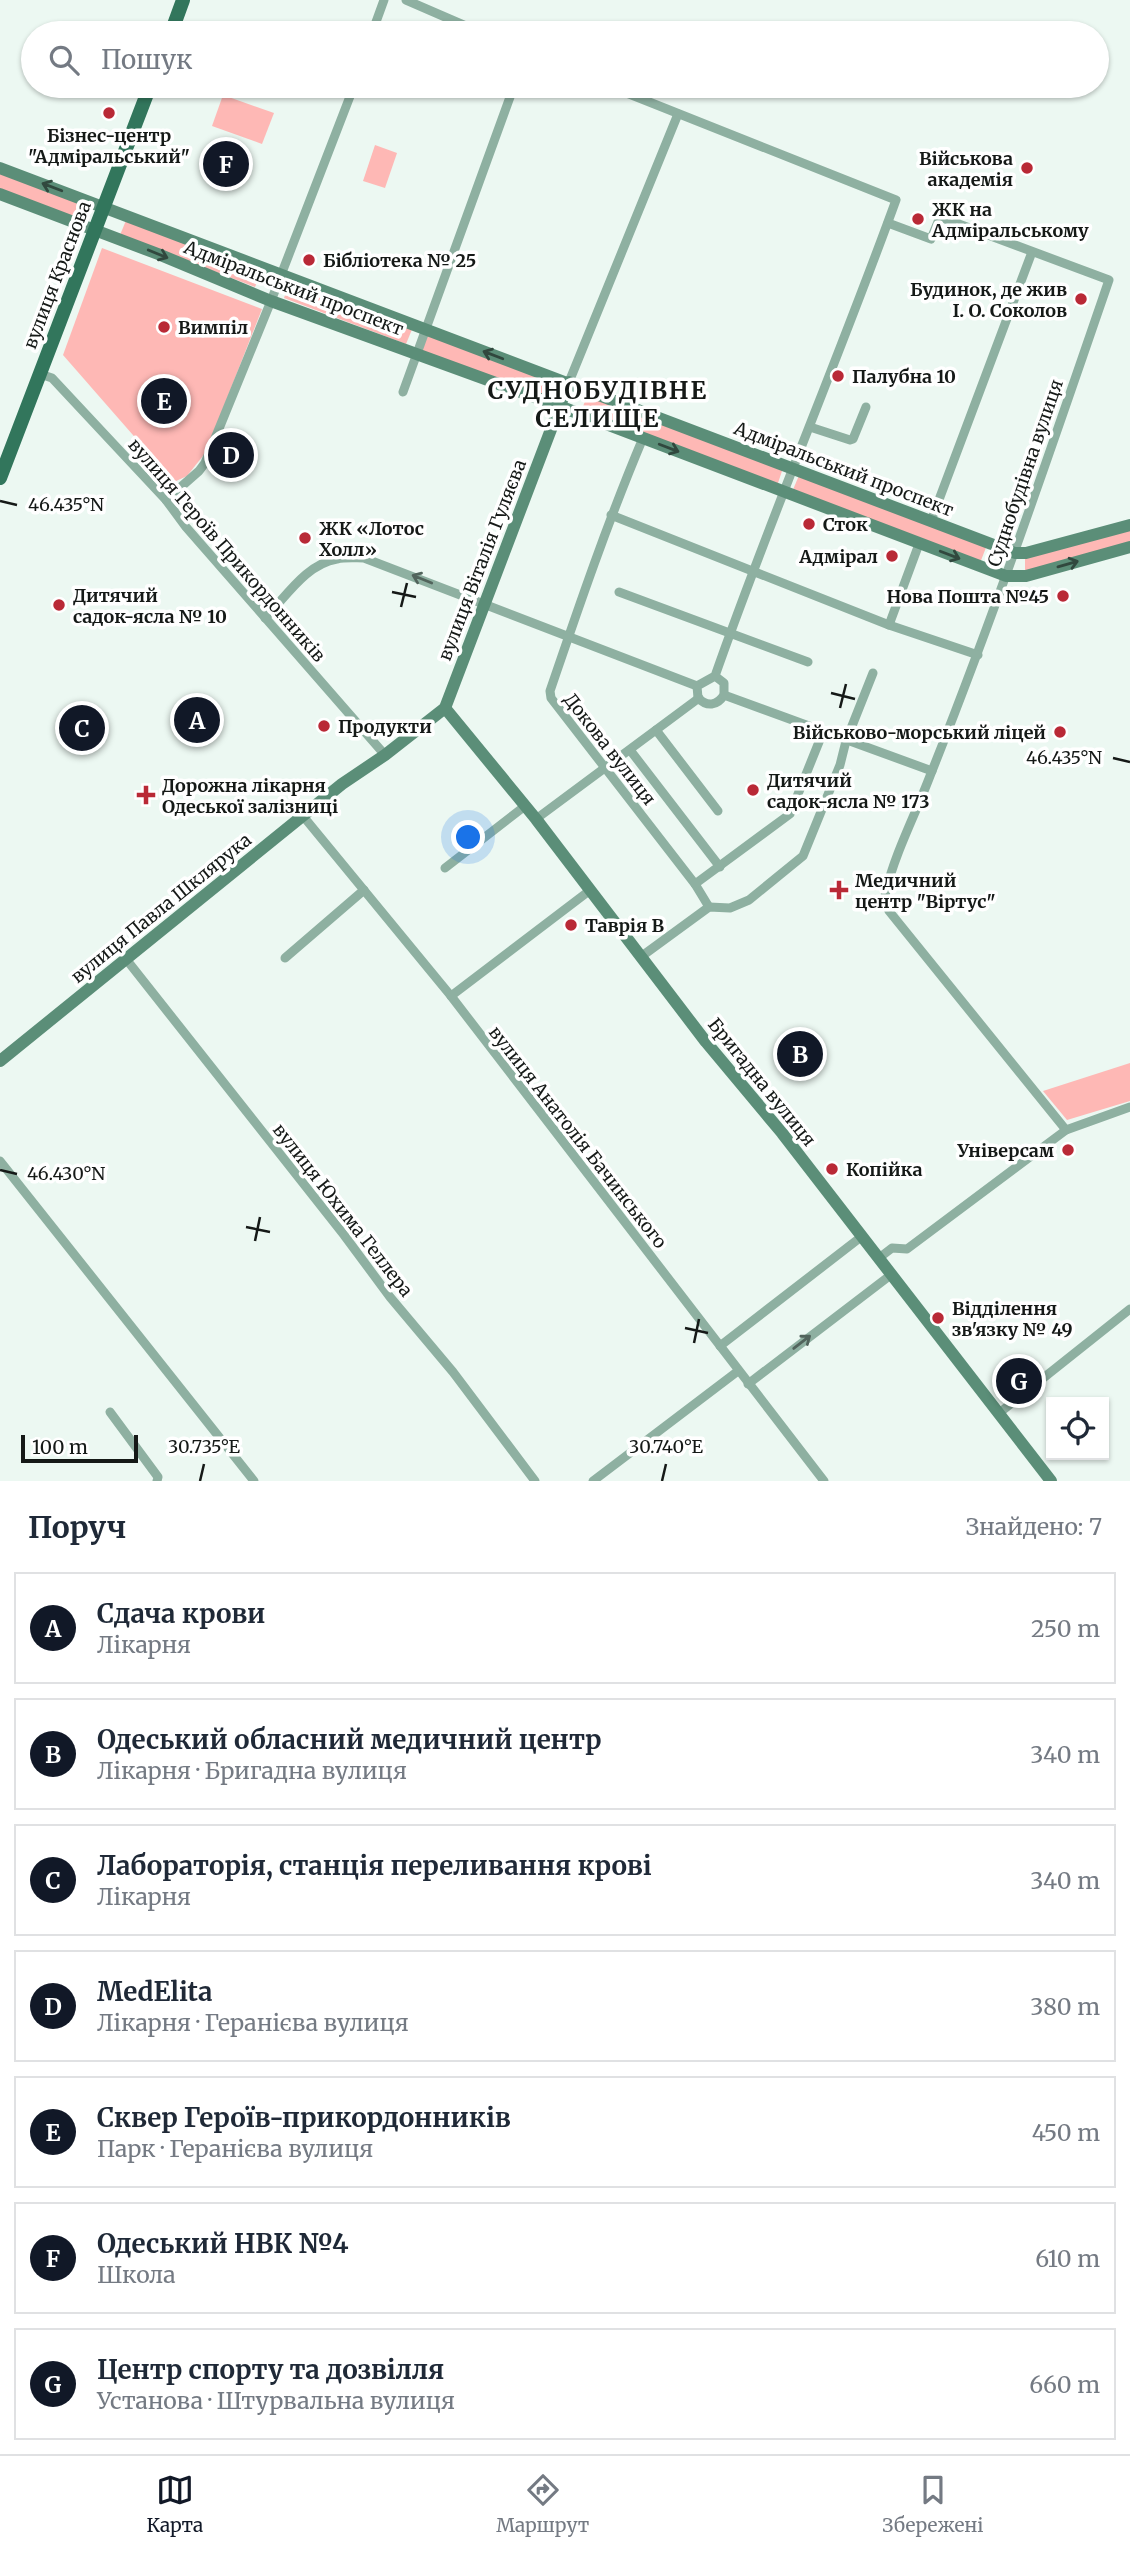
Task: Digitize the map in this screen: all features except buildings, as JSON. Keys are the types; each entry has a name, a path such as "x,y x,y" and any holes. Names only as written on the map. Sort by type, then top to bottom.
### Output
{"main road":[{"path":"175,21 183,0"},
{"name":"вулиця Краснова","path":"0,478 145,98"},
{"name":"Адміральський проспект","path":"0,167 1015,553"},
{"name":"Адміральський проспект","path":"0,194 271,301 559,406 1006,576 1026,576 1130,547"},
{"name":"вулиця Віталія Гуляєва","path":"445,708 569,382"},
{"path":"1015,553 1026,553 1130,525"},
{"name":"вулиця Павла Шклярука","path":"0,1061 342,784 385,755 445,708"},
{"name":"Бригадна вулиця","path":"445,708 536,819 706,1042 782,1133 1051,1481"}],"street":[{"path":"376,21 384,0"},
{"path":"406,0 454,21"},
{"path":"166,499 205,463 349,98"},
{"path":"403,391 510,98"},
{"path":"265,618 301,578 317,566 335,559 365,558 696,686 715,676 753,570 896,200 639,98"},
{"name":"вулиця Віталія Гуляєва","path":"569,382 678,114"},
{"path":"888,223 931,239 940,217 1032,252 931,521"},
{"name":"Суднобудівна вулиця","path":"1032,252 1109,280 1015,553 886,891 885,900 889,911 1066,1129"},
{"name":"вулиця Героїв Прикордонників","path":"40,374 52,378 166,499 192,534 385,755"},
{"path":"810,427 853,439 866,407"},
{"name":"Докова вулиця","path":"643,438 611,515 550,691 551,698 695,884 709,906"},
{"path":"611,515 889,625 978,655"},
{"path":"889,625 919,544"},
{"path":"619,592 808,663"},
{"path":"642,956 709,906 730,908 749,900 803,856 873,673"},
{"path":"696,686 695,692 699,698 709,705 715,704 724,695 724,684 715,676"},
{"path":"724,695 932,771"},
{"path":"536,819 699,698"},
{"path":"656,730 718,811"},
{"path":"695,884 790,814 823,733"},
{"path":"630,750 720,867"},
{"path":"445,868 525,806"},
{"name":"вулиця Анатолія Бачинського","path":"303,816 451,996 824,1481"},
{"path":"285,958 364,890"},
{"path":"451,996 589,891"},
{"name":"вулиця Юхима Геллера","path":"126,959 390,1297 453,1372 535,1481"},
{"path":"881,1260 892,1248 907,1249 1066,1129 1130,1107"},
{"path":"0,1161 254,1481"},
{"path":"720,1346 862,1237"},
{"path":"748,1384 892,1274"},
{"path":"998,1415 1130,1309"},
{"path":"593,1481 738,1371"},
{"path":"110,1412 158,1477 158,1481"}],"shaded area":[{"path":"222,98 232,98 274,113 262,144 212,126"},
{"path":"375,145 397,153 385,188 363,181"},
{"path":"0,170 85,202 78,219 0,189"},
{"path":"127,218 263,269 255,287 120,235"},
{"path":"102,248 262,309 206,452 187,476 174,482 63,355"},
{"path":"290,280 413,327 406,344 284,298"},
{"path":"429,332 553,379 545,397 422,351"},
{"path":"588,393 783,468 777,486 581,412"},
{"path":"800,473 987,545 980,563 792,492"},
{"path":"1130,528 1130,544 1025,574 1025,558"},
{"path":"1130,1063 1130,1101 1067,1120 1043,1091"}],"place":[{"name":"Бізнес-центр \"Адміральський\"","path":"109,113"},
{"name":"Одеський НВК №4","path":"226,164"},
{"name":"Військова академія","path":"1027,168"},
{"name":"ЖК на Адміральському","path":"918,219"},
{"name":"Бібліотека № 25","path":"309,260"},
{"name":"Будинок, де жив І. О. Соколов","path":"1081,299"},
{"name":"Вимпіл","path":"164,327"},
{"name":"Палубна 10","path":"838,376"},
{"name":"Сквер Героїв-прикордонників","path":"164,401"},
{"name":"MedElita","path":"231,455"},
{"name":"Сток","path":"809,524"},
{"name":"ЖК «Лотос Холл»","path":"305,538"},
{"name":"Адмірал","path":"892,556"},
{"name":"Нова Пошта №45","path":"1063,596"},
{"name":"Дитячий садок-ясла № 10","path":"59,605"},
{"name":"Сдача крови","path":"197,720"},
{"name":"Продукти","path":"324,726"},
{"name":"Лабораторія, станція переливання крові","path":"82,728"},
{"name":"Військово-морський ліцей","path":"1060,732"},
{"name":"Дитячий садок-ясла № 173","path":"753,790"},
{"name":"Дорожна лікарня Одеської залізниці","path":"146,795"},
{"name":"Медичний центр \"Віртус\"","path":"839,890"},
{"name":"Таврія В","path":"571,925"},
{"name":"Одеський обласний медичний центр","path":"800,1054"},
{"name":"Універсам","path":"1068,1150"},
{"name":"Копійка","path":"832,1169"},
{"name":"Відділення зв'язку № 49","path":"938,1318"},
{"name":"Центр спорту та дозвілля","path":"1019,1381"}],"district":[{"name":"СУДНОБУДІВНЕ СЕЛИЩЕ","path":"598,404"}]}
